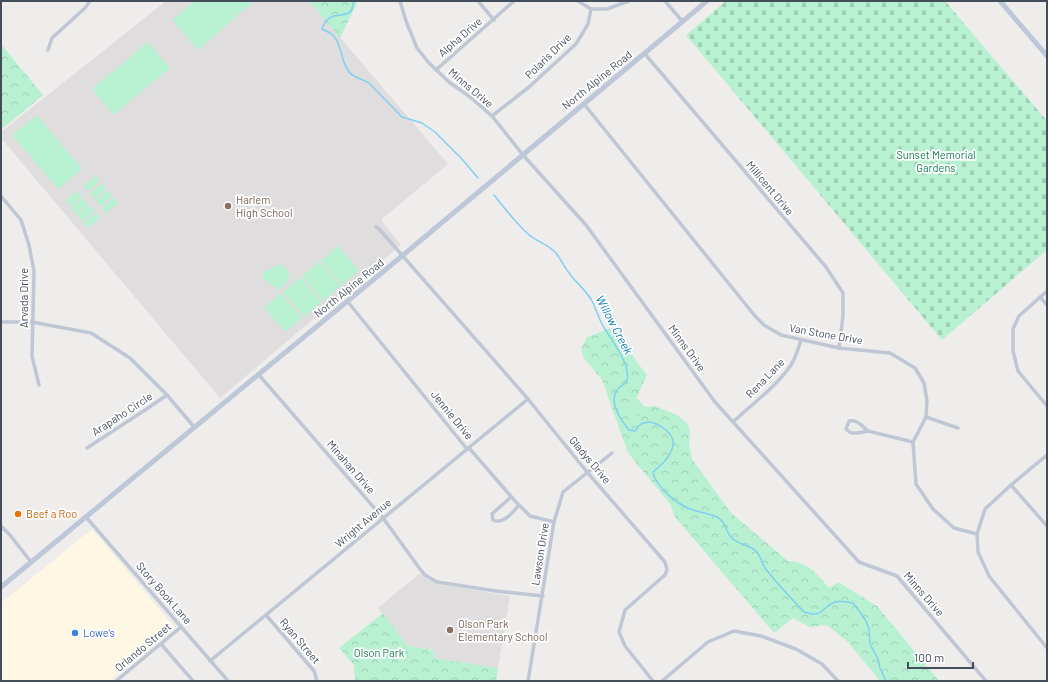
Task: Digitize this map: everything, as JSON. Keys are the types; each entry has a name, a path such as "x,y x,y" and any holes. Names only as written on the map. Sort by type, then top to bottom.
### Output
{"main road":[{"name":"North Alpine Road","path":"1,588 348,302 707,1"},
{"path":"1000,1 1047,56"}],"street":[{"path":"48,50 52,38 85,8 90,1"},
{"name":"Minns Drive","path":"400,1 417,48 428,62 449,82 470,97 492,116 523,155 586,225 715,402 859,562 897,576 986,681"},
{"path":"478,1 494,20"},
{"name":"Alpha Drive","path":"436,70 514,1"},
{"path":"578,1 591,9 607,9 629,1"},
{"path":"665,1 683,22"},
{"name":"Polaris Drive","path":"492,116 529,87 576,44 588,24 591,9"},
{"name":"Millicent Drive","path":"645,54 826,267 843,293 843,316 839,348"},
{"name":"Van Stone Drive","path":"584,104 755,316 764,325 781,335 801,340 839,348 890,353 915,368 924,383 927,401 926,417 913,442"},
{"name":"Arvada Drive","path":"1,196 21,220 29,245 34,271 32,356 39,385"},
{"name":"Gladys Drive","path":"376,227 528,399 587,472 665,562 667,570 665,575 624,610 619,632 625,646 652,681"},
{"path":"1047,291 1019,316 1013,329 1013,351 1018,371 1047,406"},
{"path":"1040,297 1047,305"},
{"name":"Jennie Drive","path":"348,302 467,448 470,449 511,497 530,516 554,522"},
{"path":"1,322 32,322 91,333 130,358 167,395 195,428"},
{"name":"Rena Lane","path":"733,422 784,374 797,354 801,340"},
{"name":"Minahan Drive","path":"259,374 383,518 426,575 437,582 543,596"},
{"name":"Arapaho Circle","path":"87,448 167,395"},
{"name":"Wright Avenue","path":"210,661 528,399"},
{"path":"926,417 958,428"},
{"path":"868,431 858,422 853,420 849,421 846,429 848,432 854,434 868,431 913,442 916,484 933,510 954,528 977,534"},
{"name":"Lawson Drive","path":"528,681 554,522 563,492 612,454"},
{"path":"1047,455 1011,485 986,510 977,534 978,552 989,576 1047,648"},
{"path":"1011,485 1047,526"},
{"path":"511,497 492,514 493,520 498,522 502,521 519,505"},
{"name":"Story Book Lane","path":"86,517 228,681"},
{"path":"1,526 31,562"},
{"name":"Ryan Street","path":"266,614 314,671 317,681"},
{"name":"Orlando Street","path":"116,681 181,627"},
{"path":"662,681 708,642 734,631 761,636 796,649 822,664 838,681"},
{"path":"161,644 193,681"}],"shaded area":[{"name":"Harlem High School","path":"166,1 309,1 448,164 381,220 401,245 220,398 1,138 1,132"},
{"path":"92,529 175,628 109,681 1,681 1,603"},
{"name":"Olson Park Elementary School","path":"420,573 429,580 438,584 510,596 498,668 433,658 434,650 408,646 378,608"}],"green space":[{"path":"194,1 251,1 252,3 198,50 172,20"},
{"path":"309,1 358,1 340,38"},
{"name":"Sunset Memorial Gardens","path":"726,1 945,1 1047,121 1047,250 942,340 686,35"},
{"path":"148,42 170,68 113,115 92,89"},
{"path":"1,44 43,95 1,130"},
{"path":"37,115 82,169 58,189 12,135"},
{"path":"96,176 100,181 88,191 83,186"},
{"path":"102,183 106,189 94,199 90,193"},
{"path":"108,190 112,196 100,206 95,200"},
{"path":"77,191 82,197 70,206 65,201"},
{"path":"114,197 118,203 106,213 102,208"},
{"path":"83,198 88,204 76,214 71,208"},
{"path":"89,205 94,211 82,221 77,215"},
{"path":"96,213 100,218 88,228 83,223"},
{"path":"338,246 359,271 342,285 321,261"},
{"path":"319,262 341,286 323,301 302,276"},
{"path":"280,264 288,270 289,277 286,283 279,290 262,278 263,272"},
{"path":"300,277 321,302 304,317 283,292"},
{"path":"281,293 302,318 285,332 264,308"},
{"path":"611,328 647,375 630,412 633,420 637,419 645,407 655,406 677,415 688,424 690,432 689,444 692,459 731,513 788,561 807,566 829,588 838,582 877,606 939,681 880,681 848,642 827,625 809,627 793,618 774,633 675,517 670,504 628,453 602,380 583,357 581,349 587,337"},
{"path":"637,398 645,407 637,420 633,420 630,412"},
{"name":"Olson Park","path":"383,613 408,646 434,650 434,658 498,668 496,681 355,681 354,665 339,648"}],"waterway":[{"name":"Willow Creek","path":"354,1 351,11 328,19 322,29 332,34 336,39 347,69 354,76 369,83 402,117 422,123 435,132 462,159 478,178"},
{"name":"Willow Creek","path":"494,195 514,220 528,234 550,247 556,253 568,272 592,301 602,323 626,366 626,382 617,390 614,399 620,418 629,430 635,431 642,423 648,422 659,425 671,436 673,440 672,449 666,460 653,472 662,488 683,506 720,519 733,539 757,552 770,574 804,612 815,614 821,612 830,604 835,602 853,603 865,619 869,629 870,644 878,659 886,681"}],"place":[{"name":"Harlem High School","path":"228,206"},
{"name":"Beef a Roo","path":"18,514"},
{"name":"Olson Park Elementary School","path":"450,630"},
{"name":"Lowe's","path":"75,633"}]}
